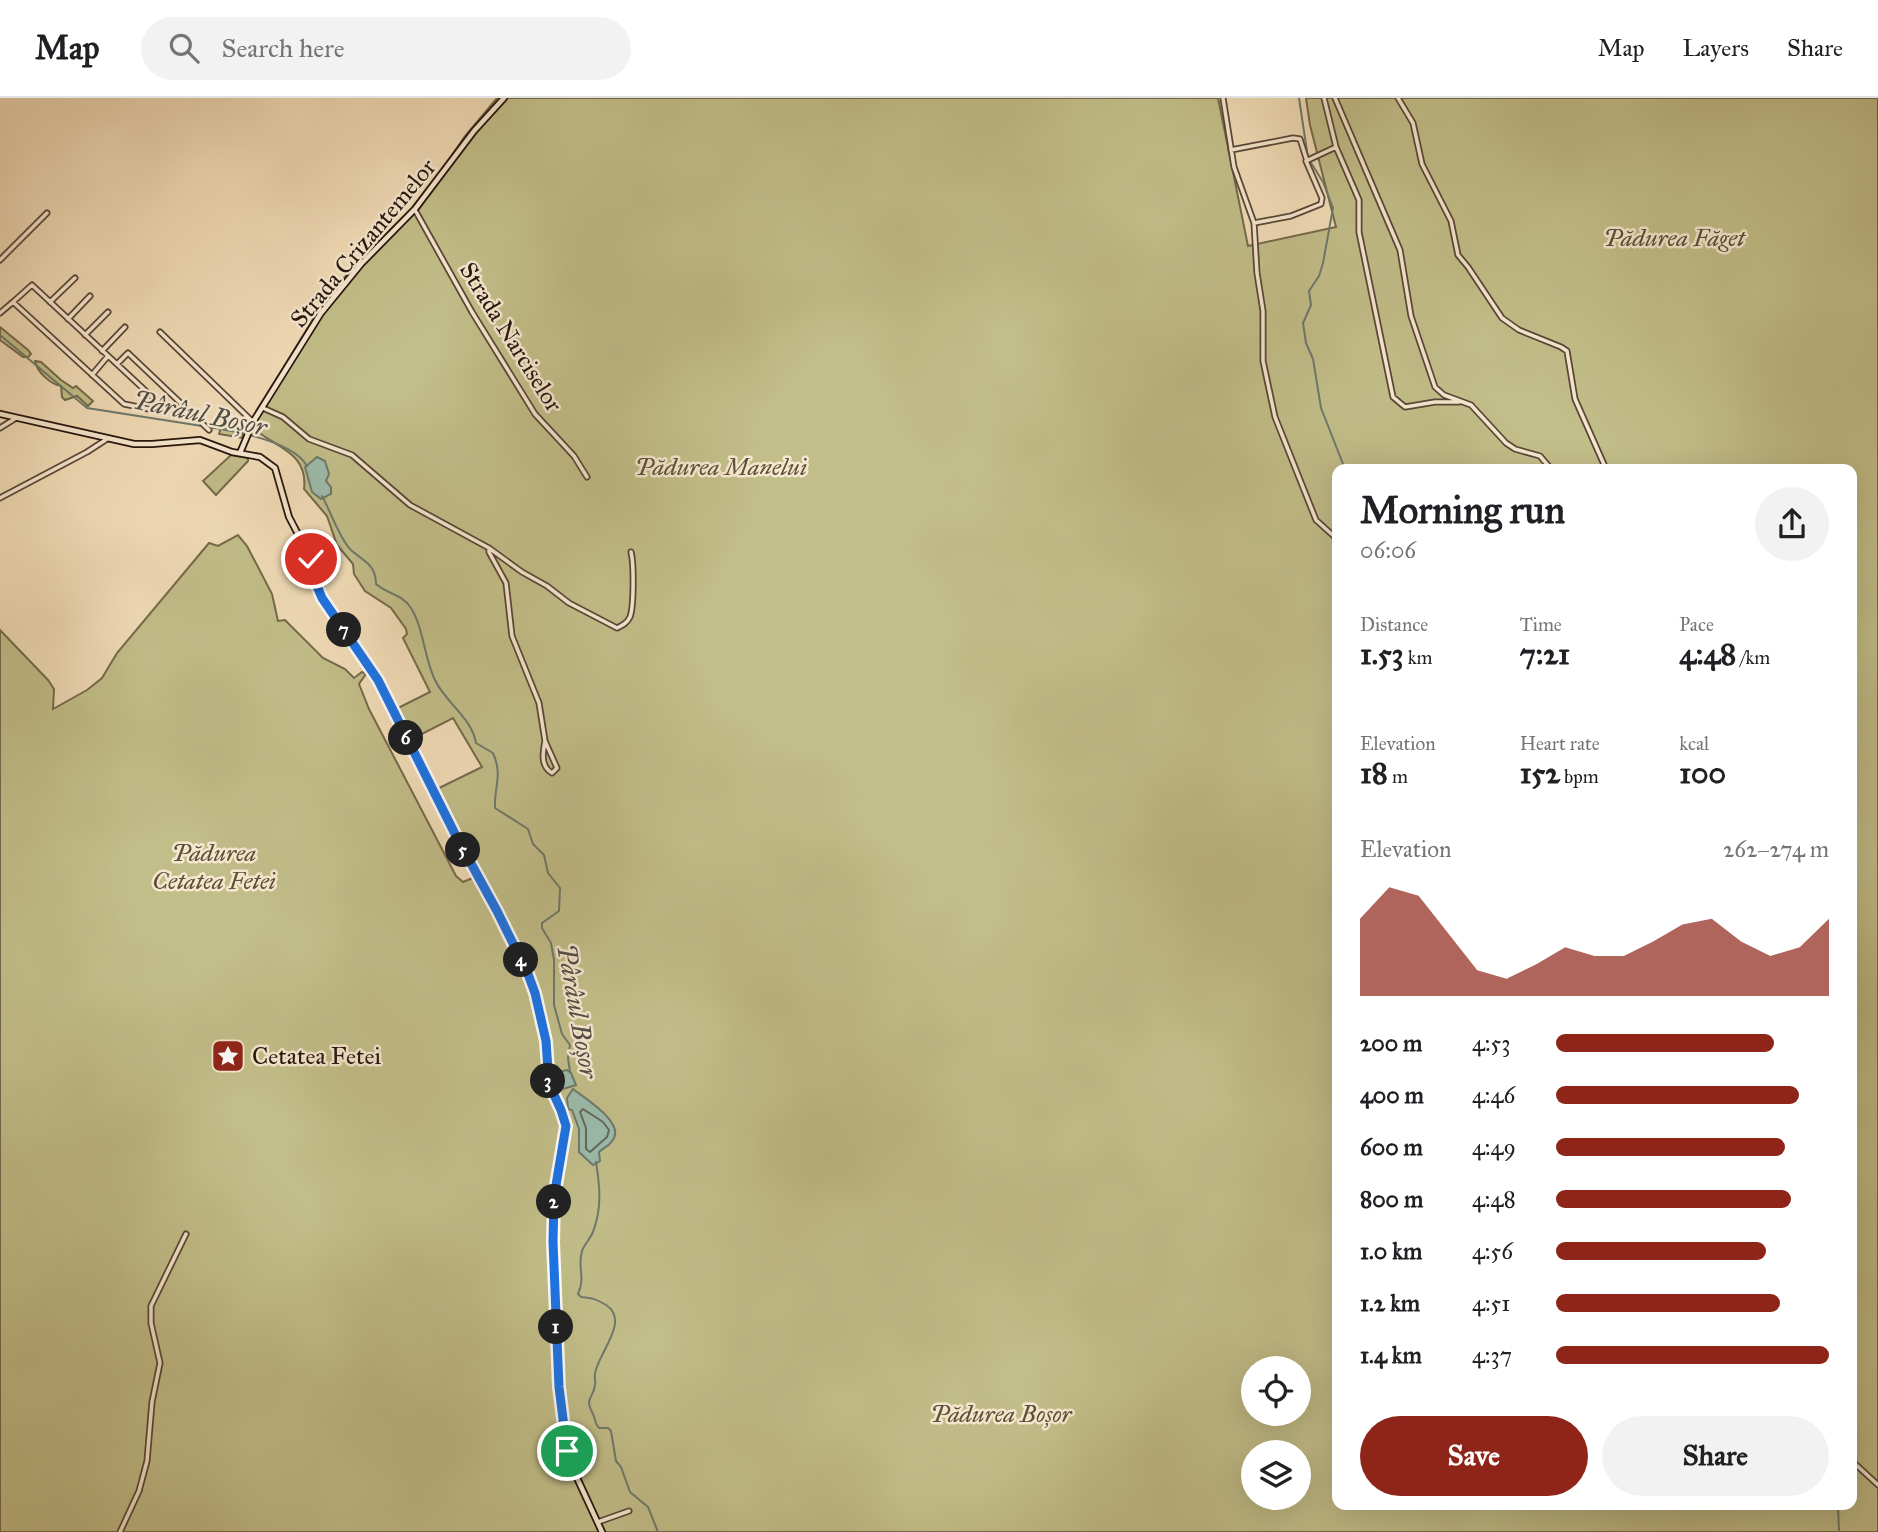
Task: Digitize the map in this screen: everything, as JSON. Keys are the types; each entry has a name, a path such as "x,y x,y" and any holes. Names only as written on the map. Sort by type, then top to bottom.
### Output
{"main road":[{"name":"Strada Crizantemelor","path":"240,451 253,422 321,313 361,264 415,209 474,131 504,98"},
{"path":"0,414 107,439 144,444 195,439 260,457 275,468 289,517 311,559 322,598 378,680 528,974 546,1041 549,1084 566,1126 554,1197 554,1296 564,1435 572,1467 602,1532"}],"street":[{"path":"1223,98 1239,185 1254,223 1263,312 1263,361 1275,417 1317,520 1332,534"},
{"path":"1324,98 1336,146 1359,200 1359,232 1393,397 1405,407 1434,402 1465,403"},
{"path":"1335,98 1400,250 1411,316 1432,379 1440,392 1474,408 1506,443 1515,449 1540,456 1547,464"},
{"path":"1398,98 1413,124 1420,159 1451,221 1456,252 1502,318 1519,330 1561,346 1567,351 1574,399 1604,464"},
{"path":"1231,150 1300,139 1322,202 1291,216 1254,223"},
{"path":"1308,160 1336,146"},
{"name":"Strada Narciselor","path":"415,209 472,312 535,414 573,456 587,478"},
{"path":"0,260 47,213"},
{"path":"50,302 75,278"},
{"path":"0,313 32,285 163,407 159,411 124,404 13,302"},
{"path":"68,319 90,296"},
{"path":"85,335 108,312"},
{"path":"102,351 125,327"},
{"path":"160,332 253,422"},
{"path":"117,364 128,353 209,430"},
{"path":"92,375 108,356"},
{"path":"263,408 283,417 309,439 352,455 410,505 489,548 569,603 617,628 624,625 631,613 634,563 631,552"},
{"path":"0,428 18,417"},
{"path":"0,498 86,453 107,439"},
{"path":"489,548 506,583 512,636 538,703 545,741 556,763 557,768 552,773 546,769 542,758 545,741"},
{"path":"120,1532 139,1491 160,1363 151,1323 151,1306 186,1234"},
{"path":"1857,1466 1878,1485"},
{"path":"597,1522 629,1511"}],"green space":[{"path":"497,98 1218,98 1248,246 1336,227 1310,125 1306,98 1878,98 1878,1532 0,1532 0,630 48,680 54,689 53,709 87,690 102,678 117,653 209,543 218,546 238,535 247,546 272,594 278,621 285,620 323,658 345,669 354,678 362,672 366,674 359,684 369,709 456,876 463,882 480,875 437,789 482,767 453,718 416,737 408,737 394,710 430,692 403,638 407,634 406,629 391,608 365,591 354,574 353,564 337,545 327,516 304,489 302,468 291,454 258,432 261,424 253,417 324,301 357,263 411,209"},
{"path":"0,327 31,354 23,357 0,340"},
{"path":"35,361 41,362 73,388 76,386 93,401 88,406 77,396 65,400 61,386 45,377"},
{"path":"221,427 242,430 243,438 219,434"},
{"path":"231,455 248,458 248,461 216,495 203,481"}],"water":[{"path":"317,457 325,461 329,474 326,481 331,487 331,494 321,499 312,492 305,467"},
{"path":"567,1070 576,1085 563,1089 557,1084 554,1073"},
{"path":"573,1089 603,1112 614,1127 612,1141 599,1152 600,1161 593,1165 579,1152 579,1129 572,1110 568,1109 567,1098"}],"waterway":[{"path":"1299,98 1308,158 1323,182 1333,208 1323,263 1319,276 1309,291 1311,305 1303,323 1306,343 1313,359 1321,408 1343,464"},
{"name":"Pârâul Boșor","path":"0,335 87,408 202,426"},
{"name":"Pârâul Boșor","path":"208,427 277,444 300,457 307,466"},
{"name":"Pârâul Boșor","path":"322,496 343,539 351,550 371,567 376,584 411,608 439,688 464,718 476,743 493,753 498,775 495,808 528,829 533,844 544,855 548,873 560,888 559,911 542,923 542,928 551,943 554,960 554,1005 562,1034 570,1045 570,1072"},
{"name":"Pârâul Boșor","path":"596,1162 598,1214 593,1232 582,1251 578,1294 606,1305 613,1312 615,1320 611,1338 597,1366 589,1404 597,1426 611,1431 616,1461 630,1492 648,1507 658,1532"},
{"path":"1838,1510 1839,1532"}],"place":[{"name":"Cetatea Fetei","path":"228,1056"}],"route":[{"path":"311,559 322,598 378,680 414,755 497,911 535,993 546,1041 549,1084 566,1126 554,1197 553,1242 559,1387 567,1451"}],"park label":[{"name":"Pădurea Făget","path":"1674,238"},
{"name":"Pădurea Manelui","path":"721,467"},
{"name":"Pădurea Cetatea Fetei","path":"214,867"},
{"name":"Pădurea Boșor","path":"1001,1414"}]}
